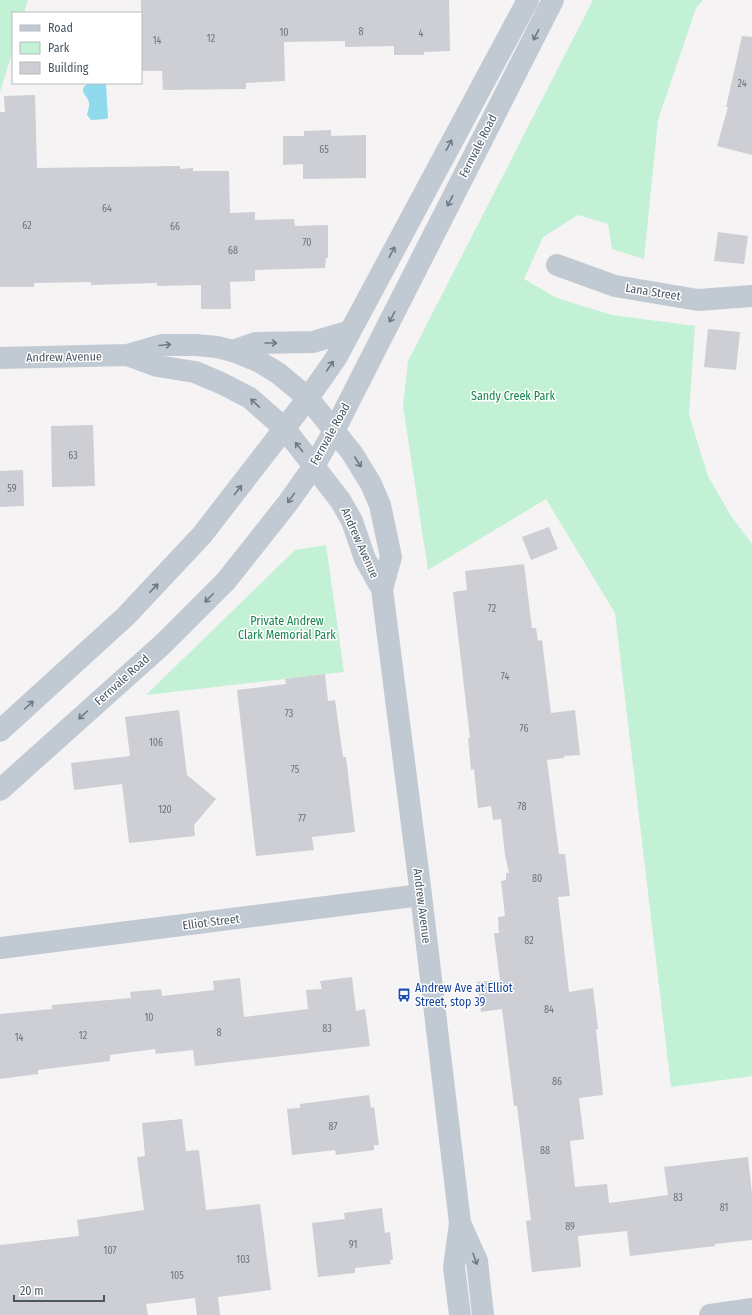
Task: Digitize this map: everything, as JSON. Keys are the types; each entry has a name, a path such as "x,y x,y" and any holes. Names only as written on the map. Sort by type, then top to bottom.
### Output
{"street":[{"name":"Fernvale Road","path":"0,731 126,616 158,584 202,535 308,398 336,358 528,0"},
{"name":"Fernvale Road","path":"0,790 163,644 226,581 287,504 314,466 334,431 552,0"},
{"name":"Lana Street","path":"557,265 615,286 698,300 752,296"},
{"path":"233,351 256,343 313,342 350,331"},
{"name":"Andrew Avenue","path":"0,358 127,355 162,345 196,345 217,347 233,351 258,361 278,373 308,398 358,462 372,484 380,505 391,557 382,590 421,895 460,1223 454,1267 457,1311"},
{"name":"Andrew Avenue","path":"127,355 157,366 195,372 221,383 250,398 285,429 340,500 352,521 364,559 382,590"},
{"name":"Elliot Street","path":"0,948 421,895"},
{"name":"Andrew Avenue","path":"460,1223 477,1261 487,1312"},
{"path":"710,1315 752,1309"}],"green space":[{"path":"0,0 28,0 24,12 12,12 12,53 0,92"},
{"name":"Sandy Creek Park","path":"593,0 703,0 696,8 658,120 644,259 612,249 608,224 578,215 543,237 524,279 557,298 612,315 695,326 689,415 708,476 731,516 752,544 752,1076 671,1087 615,613 546,499 428,570 403,406 408,361"},
{"name":"Private Andrew Clark Memorial Park","path":"326,545 344,672 146,695 295,550"}],"water":[{"path":"87,84 106,84 108,118 91,120 87,115 89,103 83,92 83,88"}],"building":[{"path":"141,0 449,0 450,51 424,52 424,55 394,55 394,46 345,47 345,41 284,42 285,81 246,83 246,89 163,90 162,71 142,71"},
{"path":"742,36 752,37 752,155 717,146 728,107 726,107"},
{"path":"35,95 37,168 180,166 180,169 193,168 193,171 229,171 230,213 255,212 255,220 294,219 295,226 328,225 328,258 326,258 325,268 255,270 255,281 230,282 231,309 201,309 201,285 157,286 157,283 91,285 91,282 34,283 34,287 0,287 0,112 5,112 4,96"},
{"path":"331,130 331,136 366,135 366,178 303,179 303,164 283,165 283,136 304,136 304,131"},
{"path":"718,232 748,236 744,264 714,261"},
{"path":"708,329 740,332 736,370 704,367"},
{"path":"93,425 95,486 52,487 51,426"},
{"path":"23,470 24,506 0,507 0,471"},
{"path":"549,527 558,549 531,560 522,537"},
{"path":"524,564 532,628 536,628 538,641 542,640 551,713 575,710 580,755 564,756 564,758 547,760 559,854 565,854 570,896 558,897 569,992 593,988 603,1095 579,1098 584,1139 570,1141 575,1187 607,1184 609,1203 668,1195 664,1167 748,1157 752,1194 752,1240 630,1256 627,1231 578,1236 581,1267 532,1272 526,1221 531,1220 517,1106 514,1106 502,1009 481,1012 477,982 500,980 494,933 499,933 498,917 505,916 501,881 506,880 506,873 509,873 505,855 501,819 493,820 491,806 478,808 474,769 471,770 468,738 470,738 453,592 467,590 465,571"},
{"path":"325,674 328,701 335,700 343,757 346,757 355,832 312,837 314,850 256,856 237,690 286,684 285,679"},
{"path":"179,710 187,775 216,799 194,825 195,836 129,843 122,784 74,790 71,763 130,756 125,717"},
{"path":"352,977 356,1011 365,1009 370,1046 195,1066 193,1050 156,1054 155,1049 110,1055 110,1061 38,1070 38,1074 0,1079 0,1014 52,1009 52,1005 131,998 130,992 161,989 162,996 214,990 213,981 240,978 244,1017 308,1009 306,990 322,989 320,981"},
{"path":"369,1095 371,1108 374,1107 379,1145 374,1145 374,1150 336,1155 335,1150 292,1155 287,1109 300,1108 300,1104"},
{"path":"182,1119 186,1151 199,1150 206,1210 260,1204 271,1290 218,1297 220,1315 197,1315 195,1298 146,1304 148,1315 0,1315 0,1245 79,1236 77,1220 144,1210 137,1157 145,1156 142,1123"},
{"path":"382,1208 385,1233 390,1232 393,1260 390,1260 391,1264 355,1268 355,1273 318,1277 312,1223 345,1219 344,1213"}],"place":[{"name":"Andrew Ave at Elliot Street, stop 39","path":"404,995"}]}
